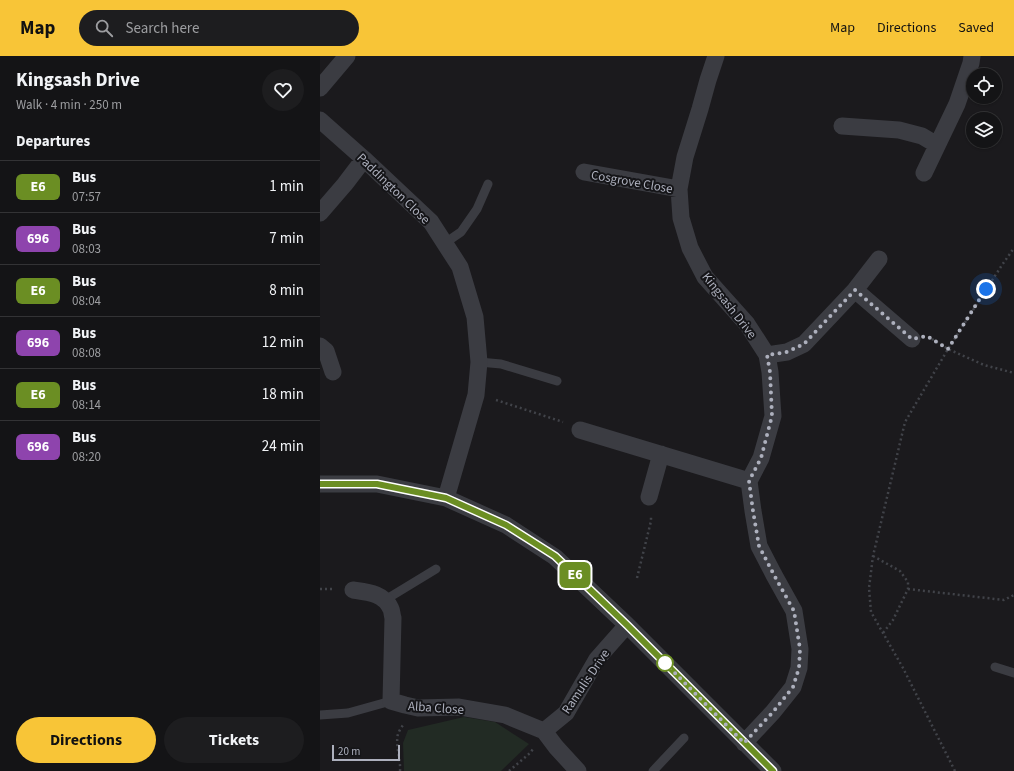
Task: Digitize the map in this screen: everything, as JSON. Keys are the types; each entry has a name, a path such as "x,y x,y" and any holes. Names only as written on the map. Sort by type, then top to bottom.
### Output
{"street":[{"path":"320,88 347,56"},
{"name":"Kingsash Drive","path":"716,56 685,157 679,189 681,218 690,248 705,277 747,324 767,355 770,372 772,416 761,458 749,481"},
{"path":"924,173 957,104 972,56"},
{"name":"Paddington Close","path":"320,120 431,222 460,267 475,317 479,362 476,395 446,498"},
{"path":"842,126 899,130 922,136 937,145"},
{"path":"320,213 364,159"},
{"name":"Cosgrove Close","path":"584,172 679,189"},
{"path":"767,355 787,352 804,344 855,290 879,259"},
{"path":"855,290 912,339"},
{"path":"320,346 326,351 333,372"},
{"path":"580,430 749,481 759,546 794,611 800,649 799,668 793,687 773,712 744,743"},
{"path":"649,497 661,454"},
{"path":"320,484 377,484 446,498 506,525 555,556 627,625 773,771"},
{"path":"353,590 374,593 385,600"},
{"name":"Alba Close","path":"385,600 391,608 393,618 398,703 418,708 459,707 505,715 544,732"},
{"name":"Ramulis Drive","path":"544,732 566,713 597,659 627,625"},
{"path":"544,732 578,771"}],"lane":[{"path":"445,243 461,232 477,209 488,184"},
{"path":"479,362 501,364 557,381"},
{"path":"385,600 436,569"},
{"path":"995,667 1014,672"},
{"path":"320,715 348,713 398,703"},
{"path":"653,771 684,738"}],"path":[{"path":"955,771 903,668 871,612 869,588 873,556 905,422 948,349 1014,248"},
{"path":"912,339 927,336 948,349 984,365 1014,374"},
{"path":"476,395 572,424 580,430"},
{"path":"637,578 651,521 649,497"},
{"path":"873,556 900,571 908,582 908,589 893,620 883,633"},
{"path":"908,589 1004,600 1014,595"},
{"path":"398,703 403,725 398,735 400,771"},
{"path":"509,771 530,753 544,732"}],"shaded area":[{"path":"464,717 495,722 529,744 501,771 404,771 403,743 408,730"}],"bus line":[{"name":"E6","path":"320,484 377,484 446,498 506,525 555,556 627,625 773,771"}],"route":[{"path":"665,663 744,743 773,712 793,687 799,668 800,649 794,611 759,546 749,481 761,458 772,416 770,372 767,355 787,352 804,344 855,290 912,339 927,336 948,349 986,289"}]}
